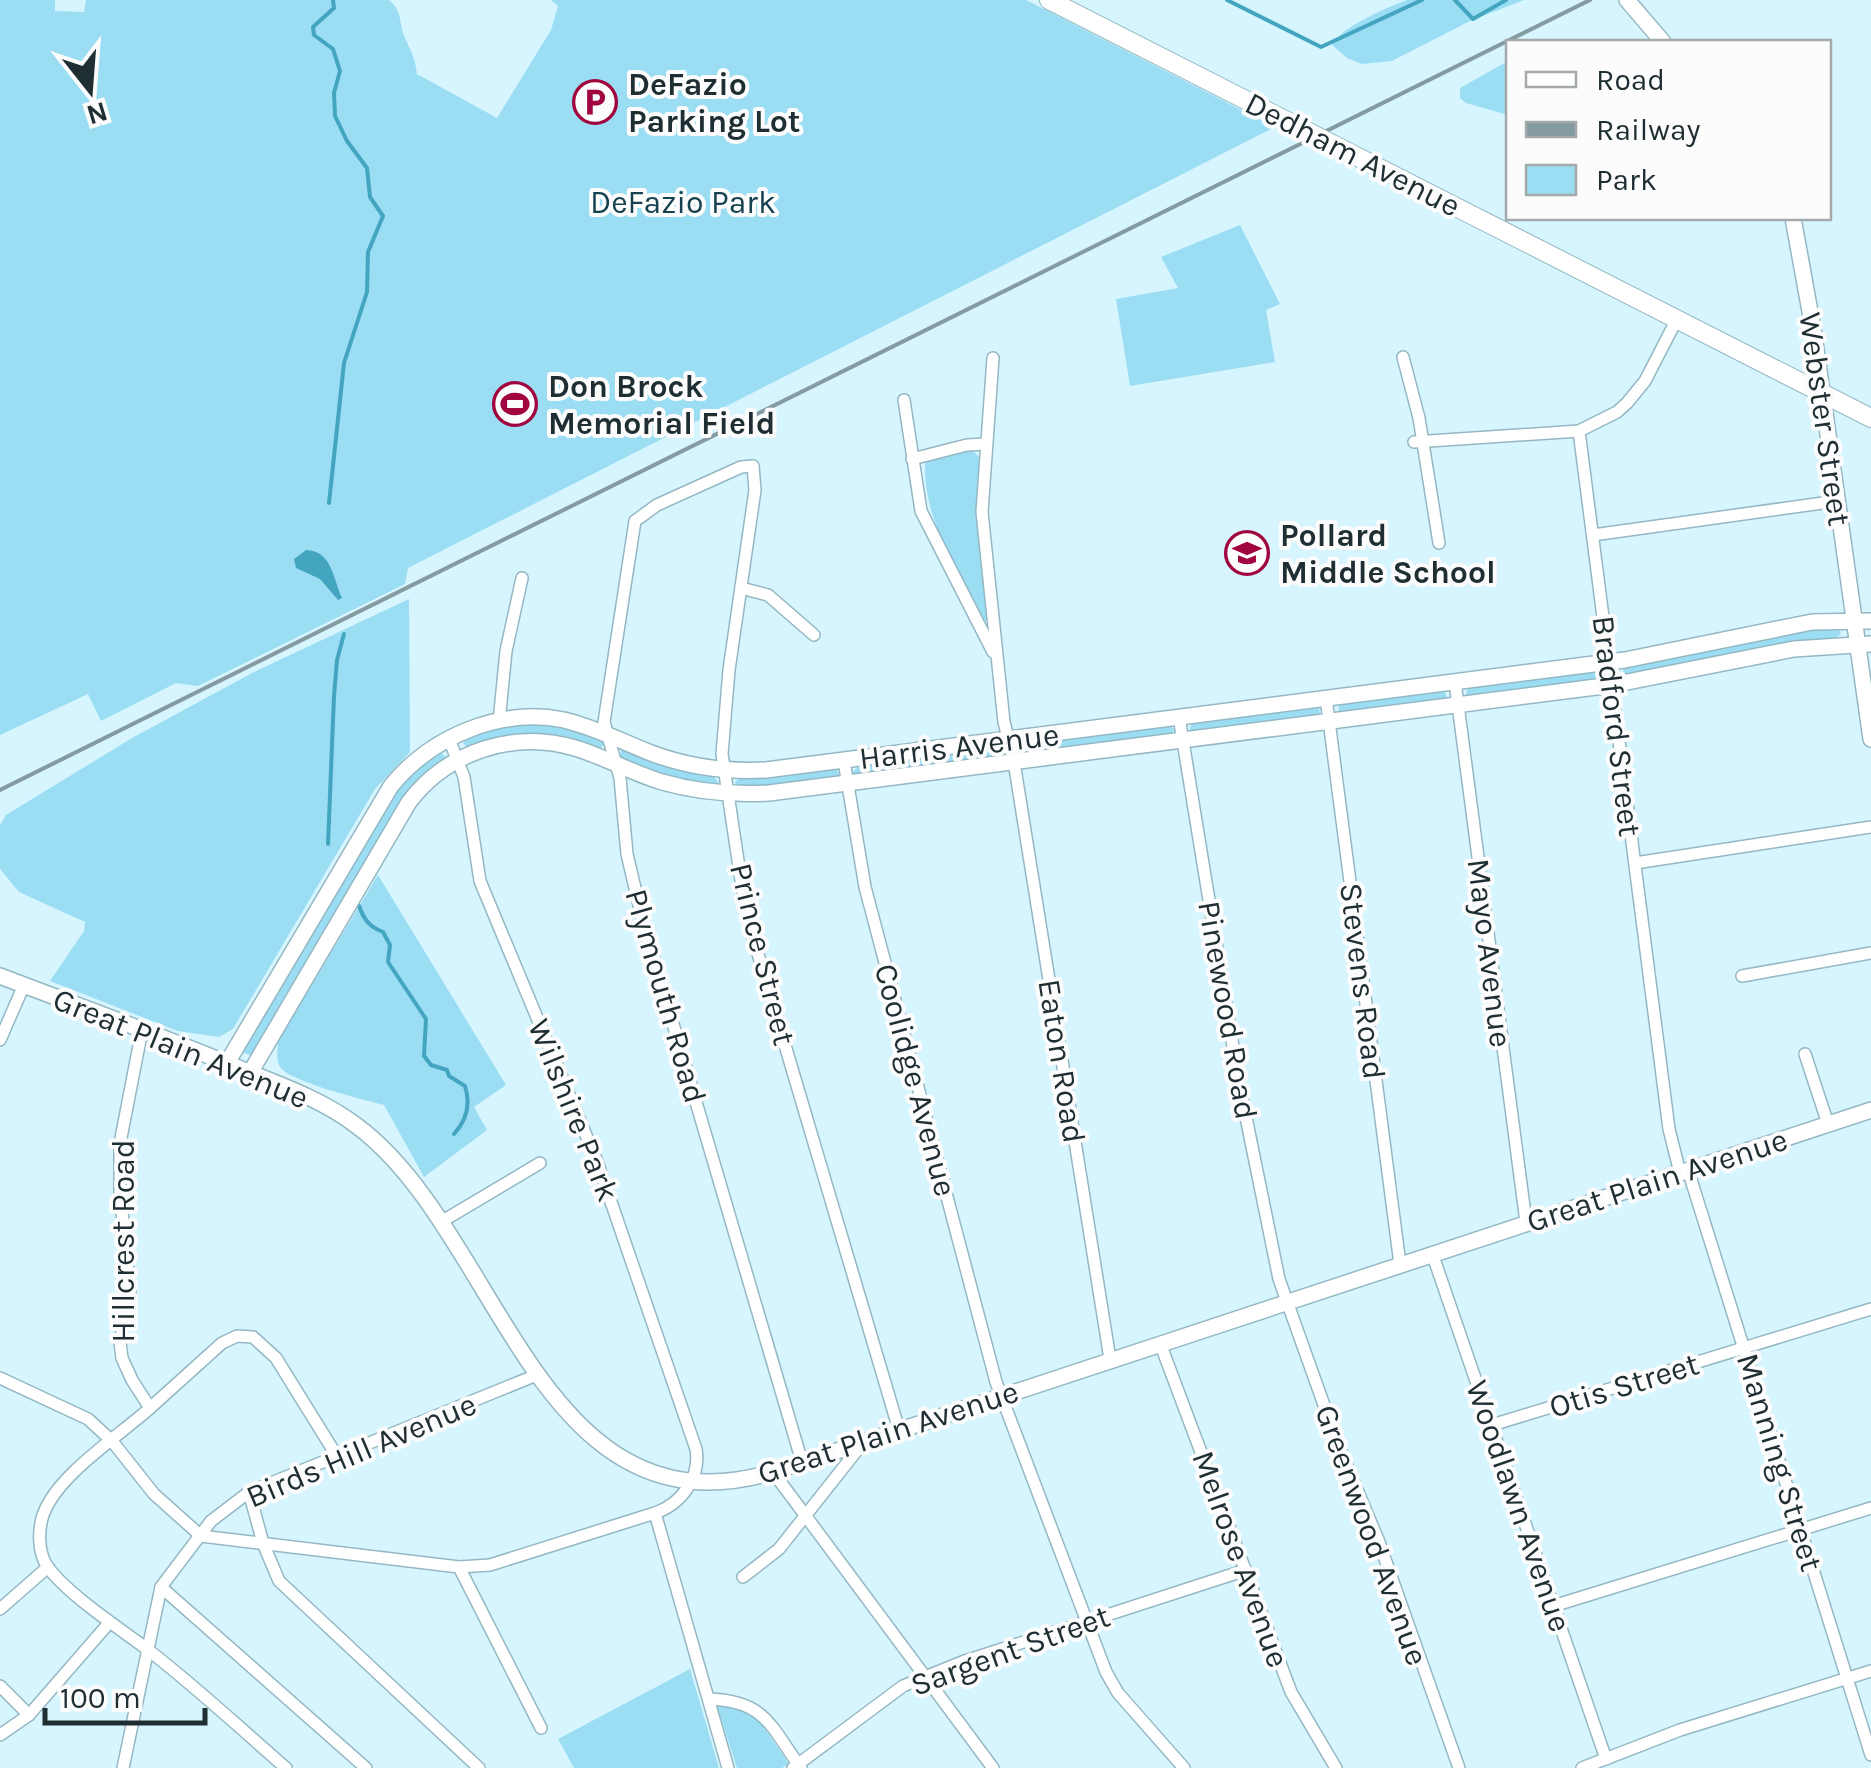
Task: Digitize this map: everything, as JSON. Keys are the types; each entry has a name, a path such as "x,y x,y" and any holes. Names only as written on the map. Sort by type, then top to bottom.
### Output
{"main road":[{"name":"Dedham Avenue","path":"1049,0 1871,418"}],"street":[{"path":"1650,0 1631,5 1661,40"},
{"name":"Webster Street","path":"1793,220 1854,621 1864,644 1871,739"},
{"path":"1419,441 1579,430 1627,403 1645,381 1677,319"},
{"path":"1403,357 1439,543"},
{"name":"Eaton Road","path":"993,358 982,512 996,657 1110,1359"},
{"path":"904,400 916,491 924,518 996,657"},
{"name":"Bradford Street","path":"1579,430 1669,1129 1684,1171"},
{"path":"912,459 940,450 986,444"},
{"name":"Prince Street","path":"635,521 650,509 714,478 753,466 755,490 726,695 724,770 750,925 899,1430"},
{"path":"1593,535 1837,501"},
{"name":"Plymouth Road","path":"635,521 604,720 617,765 629,865 642,922 802,1462"},
{"path":"499,722 506,651 522,578"},
{"path":"741,588 768,595 814,635"},
{"name":"Harris Avenue","path":"227,1063 387,792 412,764 449,739 499,722 548,718 579,724 666,758 724,770 766,770 1609,662 1802,624 1871,620"},
{"name":"Harris Avenue","path":"250,1073 400,815 426,782 458,760 495,745 534,742 567,746 664,782 728,794 769,793 1612,684 1794,650 1864,644"},
{"name":"Mayo Avenue","path":"1455,682 1526,1222"},
{"name":"Stevens Road","path":"1326,698 1400,1264"},
{"name":"Pinewood Road","path":"1179,717 1240,1083 1286,1301"},
{"name":"Wilshire Park","path":"449,739 464,777 480,881 602,1173 696,1449 690,1481"},
{"name":"Coolidge Avenue","path":"844,761 865,887 1000,1396 1106,1672 1118,1693 1184,1768"},
{"path":"1635,863 1871,827"},
{"path":"1742,976 1871,953"},
{"name":"Great Plain Avenue","path":"0,976 227,1063 333,1110 358,1126 405,1169 569,1416 609,1452 654,1473 690,1481 724,1482 774,1472 1871,1110"},
{"path":"0,1040 24,985"},
{"name":"Hillcrest Road","path":"142,1030 120,1143 120,1192 130,1291 120,1342 122,1358 150,1408"},
{"path":"1805,1054 1828,1124"},
{"path":"441,1222 540,1163"},
{"name":"Manning Street","path":"1684,1171 1744,1348 1871,1754"},
{"name":"Woodlawn Avenue","path":"1432,1253 1606,1759"},
{"name":"Greenwood Avenue","path":"1286,1301 1379,1542 1459,1768"},
{"name":"Otis Street","path":"1492,1425 1871,1309"},
{"path":"286,1768 48,1568 39,1542 42,1519 50,1500 67,1480 222,1343 238,1336 253,1337 276,1358 338,1458"},
{"name":"Melrose Avenue","path":"1160,1342 1291,1692 1336,1768"},
{"name":"Birds Hill Avenue","path":"124,1768 160,1587 211,1521 250,1492 540,1374"},
{"path":"0,1378 88,1419 154,1494 201,1536 458,1567 490,1564 655,1514 679,1501 690,1481"},
{"path":"743,1578 778,1548 865,1441"},
{"path":"774,1472 993,1768"},
{"path":"250,1492 263,1543 279,1581 479,1768"},
{"path":"1554,1606 1871,1508"},
{"path":"655,1514 728,1768"},
{"path":"458,1567 541,1728"},
{"path":"0,1609 48,1568"},
{"name":"Sargent Street","path":"797,1767 903,1686 1246,1570"},
{"path":"160,1587 366,1768"},
{"path":"0,1735 30,1715 110,1623"},
{"path":"1582,1768 1680,1730 1871,1671"},
{"path":"0,1686 30,1715"},
{"path":"709,1699 736,1700 757,1710 797,1767"}],"green space":[{"name":"DeFazio Park","path":"0,0 55,0 55,11 84,12 86,0 389,0 399,14 417,74 497,118 551,30 558,6 551,0 1026,0 1275,127 408,568 405,584 198,686 176,683 101,721 88,694 0,735"},
{"path":"1407,0 1524,0 1470,21 1392,61 1362,64 1332,45 1354,25"},
{"path":"1506,62 1506,114 1466,103 1460,98 1460,88"},
{"path":"1240,225 1280,304 1266,310 1275,362 1130,386 1116,299 1178,288 1161,257"},
{"path":"971,449 979,457 978,511 989,620 983,621 944,545 926,484 925,463 940,455"},
{"path":"409,599 410,752 375,789 233,1029 219,1037 178,1031 50,981 84,931 85,922 19,892 0,869 0,825 6,815 132,738 254,672"},
{"path":"1838,627 1841,634 1835,639 1626,675 1623,671 1626,665 1792,631"},
{"path":"1598,671 1599,680 1466,695 1468,686"},
{"path":"1444,690 1448,699 1338,712 1340,702"},
{"path":"1319,706 1320,716 1192,732 1190,729 1192,722"},
{"path":"1166,724 1174,729 1172,736 1024,754 1021,750 1024,743"},
{"path":"511,725 557,725 605,743 599,750 578,743 469,749 463,743 468,736"},
{"path":"1000,746 1006,756 855,776 853,772 860,764"},
{"path":"627,749 711,773 719,783 692,784 620,761 621,751"},
{"path":"440,751 447,759 426,776 252,1056 242,1052 395,788"},
{"path":"833,768 840,778 775,787 737,786 735,782 743,776"},
{"path":"378,875 506,1085 474,1107 487,1130 424,1177 384,1105 295,1077 284,1071 278,1060 278,1041"},
{"path":"690,1669 719,1768 574,1768 558,1739"},
{"path":"717,1706 746,1707 789,1764 782,1768 737,1768"}],"shaded area":[{"path":"306,550 326,560 342,598 338,600 320,579 296,568 294,559"}],"waterway":[{"path":"329,503 344,363 367,292 368,252 383,216 370,197 367,168 335,116 334,93 340,71 333,49 314,35 313,27 334,8 333,0"},
{"path":"1227,0 1321,47 1422,0"},
{"path":"1455,0 1473,19 1506,0"},
{"path":"328,844 334,696 344,634"},
{"path":"359,906 368,922 383,932 390,945 388,962 426,1019 424,1056 431,1065 447,1070 449,1076 465,1086 467,1112 454,1134"}],"railway":[{"path":"1509,40 1590,0"},
{"path":"0,790 1506,42"}],"place":[{"name":"DeFazio Parking Lot","path":"595,102"},
{"name":"Don Brock Memorial Field","path":"515,404"},
{"name":"Pollard Middle School","path":"1247,553"}]}
